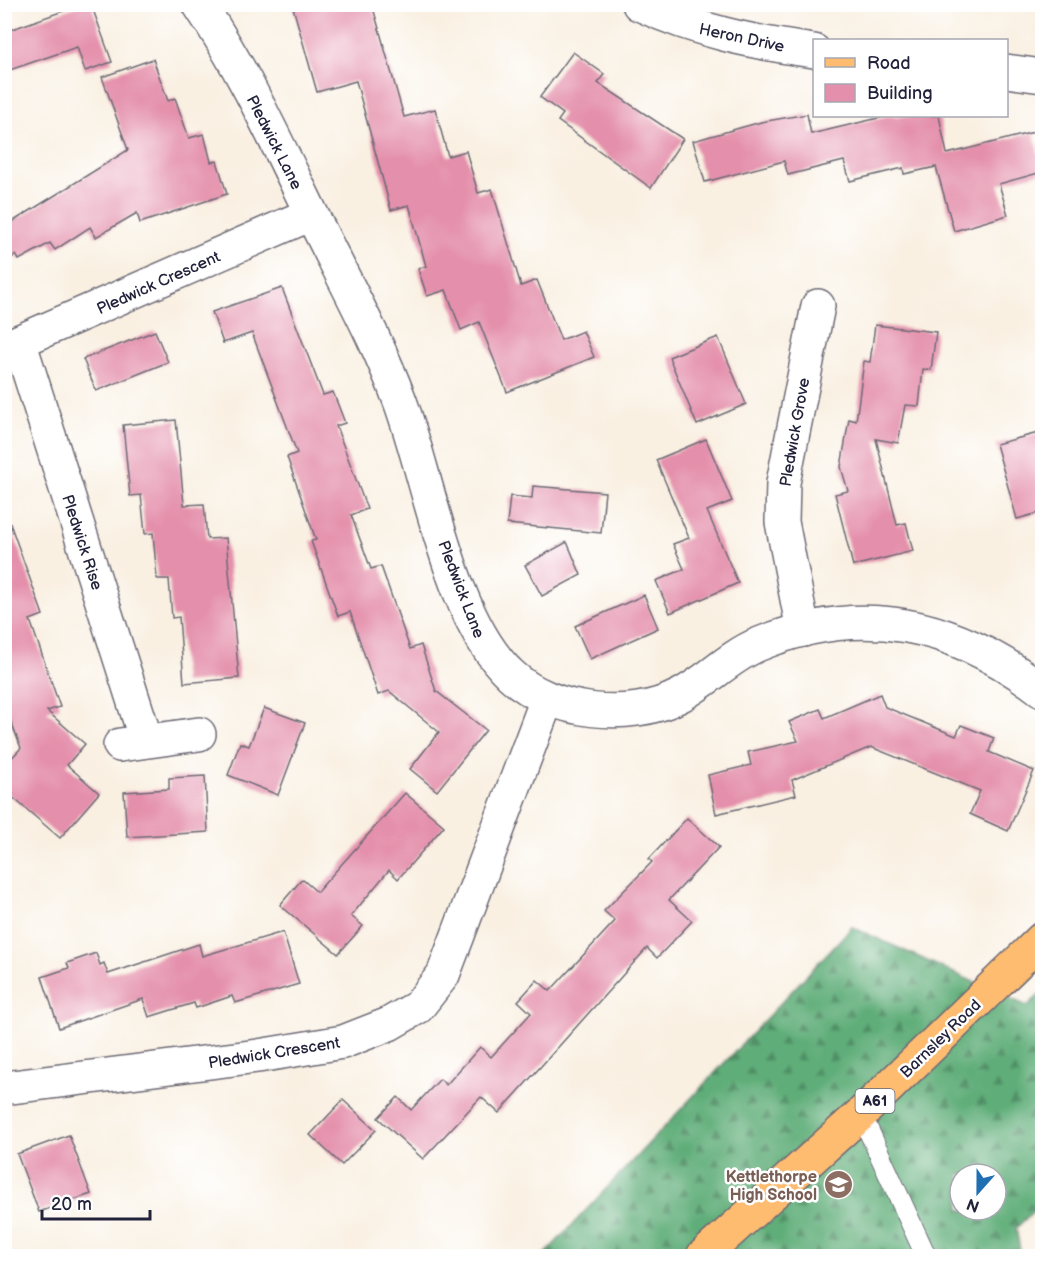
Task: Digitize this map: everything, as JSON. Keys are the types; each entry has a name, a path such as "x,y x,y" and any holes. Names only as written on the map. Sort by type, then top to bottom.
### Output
{"main road":[{"name":"Barnsley Road","path":"703,1257 861,1114 1042,939"}],"street":[{"name":"Pledwick Lane","path":"199,4 227,50 311,214 400,401 458,586 482,643 512,677 548,699 590,710 637,709 677,697 754,646 803,630 844,621 897,622 948,637 1009,665 1042,690"},
{"name":"Heron Drive","path":"639,4 693,27 747,42 813,51"},
{"path":"1008,71 1042,76"},
{"name":"Pledwick Crescent","path":"12,346 311,214"},
{"name":"Pledwick Grove","path":"803,630 782,522 783,483 818,306"},
{"name":"Pledwick Rise","path":"12,346 133,743 199,734"},
{"name":"Pledwick Crescent","path":"4,1088 258,1056 343,1042 389,1024 418,1007 447,966 548,699"}],"lane":[{"path":"861,1114 926,1257"}],"green space":[{"path":"852,927 1027,1006 1042,993 1042,1203 1016,1228 1021,1256 543,1256"}],"building":[{"path":"83,4 91,4 112,62 85,71 77,47 4,72 4,32"},
{"path":"292,4 372,4 404,117 435,109 448,156 466,151 478,193 492,189 521,286 537,280 561,340 583,331 594,357 507,392 479,322 461,330 446,290 427,296 418,269 426,266 409,205 391,210 356,81 317,92"},
{"path":"573,52 604,74 598,83 683,139 651,188 558,121 563,114 540,97"},
{"path":"153,59 168,101 175,98 189,138 204,134 211,162 217,161 227,194 140,223 137,213 96,237 90,227 55,250 50,243 19,260 16,255 4,262 4,227 128,150 102,77"},
{"path":"807,114 811,134 883,117 939,117 947,154 1034,132 1042,172 999,184 1008,215 954,231 936,167 904,174 903,168 850,181 844,161 788,175 784,161 705,182 693,141 761,122"},
{"path":"282,288 323,395 333,392 345,423 336,426 367,509 351,515 371,569 381,566 410,649 421,645 436,691 486,730 437,791 410,769 439,732 389,691 378,695 350,612 338,616 311,541 316,540 287,457 297,453 252,333 223,343 212,312"},
{"path":"875,325 936,332 931,370 923,369 919,406 905,405 898,443 876,439 897,525 906,523 913,551 853,566 835,494 848,491 841,467 849,419 856,421 864,361 870,362"},
{"path":"155,331 168,362 96,391 83,359"},
{"path":"718,337 746,404 697,425 669,357"},
{"path":"176,420 184,505 204,504 207,539 226,538 239,678 184,683 179,617 172,618 169,579 157,579 153,533 145,534 141,495 130,496 123,425"},
{"path":"1042,432 1042,512 1017,519 996,444"},
{"path":"706,439 732,501 707,511 738,583 670,613 656,581 684,569 673,544 689,538 656,460"},
{"path":"533,486 605,492 601,533 507,524 510,496 532,498"},
{"path":"8,518 43,615 30,620 60,707 47,711 85,744 67,765 99,793 60,838 4,790 4,766 21,748 4,703 4,519"},
{"path":"567,542 581,575 542,596 525,565"},
{"path":"644,595 658,628 590,659 575,626"},
{"path":"880,694 885,707 956,736 961,725 994,738 989,752 1034,771 1008,831 970,814 980,791 871,747 792,780 796,795 716,814 708,775 751,765 748,752 798,741 789,722 820,709 824,718"},
{"path":"264,708 305,723 278,795 228,775 240,743 249,746"},
{"path":"205,776 208,832 127,837 124,792 169,789 169,778"},
{"path":"405,793 444,826 398,879 389,870 351,916 363,926 338,954 280,905 302,879 317,892"},
{"path":"687,818 719,847 669,900 692,921 657,958 647,948 499,1113 481,1097 423,1159 378,1118 398,1097 411,1110 440,1079 446,1085 480,1047 491,1057 531,1013 518,1001 537,980 550,991 615,921 604,911 652,862 649,859"},
{"path":"283,932 299,984 235,1003 232,996 196,1008 194,1003 149,1017 143,999 59,1028 42,977 69,968 67,963 96,953 100,965 104,963 108,974 199,944 202,956"},
{"path":"343,1100 376,1130 342,1165 310,1135"},
{"path":"69,1135 91,1194 39,1212 17,1154"}],"place":[{"name":"Kettlethorpe High School","path":"838,1185"}]}
